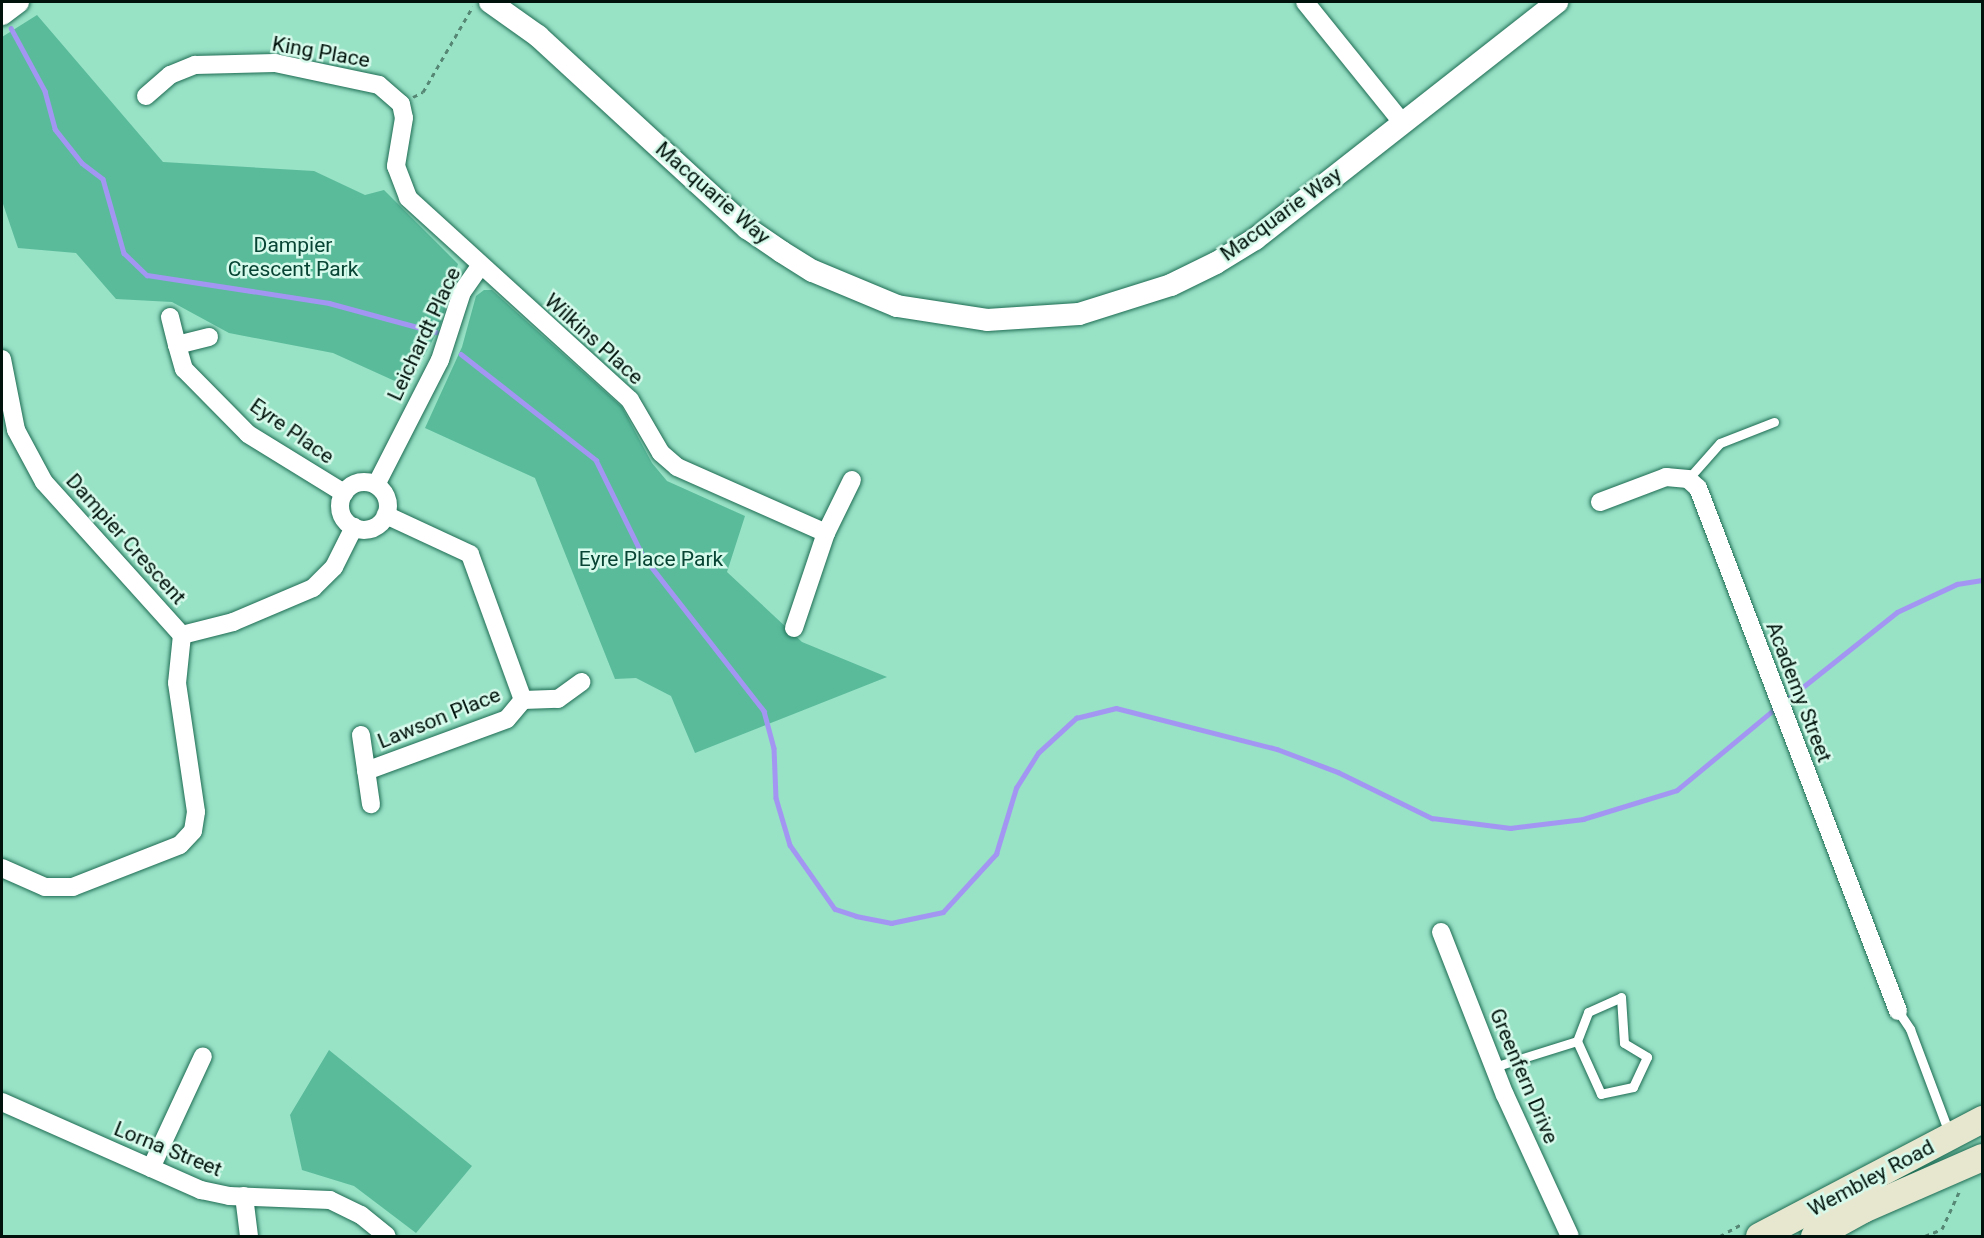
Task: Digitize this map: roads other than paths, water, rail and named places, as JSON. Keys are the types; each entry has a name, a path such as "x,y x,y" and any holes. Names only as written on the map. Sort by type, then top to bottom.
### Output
{"main road":[{"name":"Wembley Road","path":"1759,1236 1983,1119"},
{"name":"Wembley Road","path":"1814,1236 1863,1209 1980,1164"}],"street":[{"path":"2,14 18,2"},
{"name":"Macquarie Way","path":"490,2 538,36 747,228 782,252 854,289 940,315 1035,320 1080,314 1171,285 1255,239 1557,2"},
{"path":"1305,2 1402,122"},
{"name":"King Place","path":"146,96 170,75 195,65 274,63 379,85 401,104 404,117 396,166 399,183 408,198 480,266"},
{"name":"Leichardt Place","path":"376,485 440,360 462,292 480,266"},
{"name":"Wilkins Place","path":"480,266 630,400 661,453 677,467 826,533"},
{"name":"Eyre Place","path":"170,316 183,369 248,434 344,493"},
{"path":"177,345 209,337"},
{"name":"Dampier Crescent","path":"2,359 16,430 44,482 182,635 177,683 196,812 193,831 180,846 73,887 45,887 2,868"},
{"path":"1600,502 1666,477 1689,479"},
{"name":"Academy Street","path":"1689,479 1698,488 1898,1011"},
{"path":"794,628 826,533 852,480"},
{"path":"361,482 376,485 385,495 386,515 369,529 354,527 343,516 344,493 361,482"},
{"name":"Lawson Place","path":"386,515 470,554 523,700"},
{"path":"182,635 233,622 313,588 334,567 354,527"},
{"name":"Lawson Place","path":"366,771 507,719 523,700 558,699 581,682"},
{"name":"Lawson Place","path":"361,735 371,804"},
{"name":"Greenfern Drive","path":"1441,932 1494,1067 1570,1236"},
{"path":"151,1168 203,1056"},
{"name":"Lorna Street","path":"2,1102 201,1190 244,1196 330,1200 361,1215 387,1236"},
{"path":"244,1196 249,1236"}],"lane":[{"path":"1689,479 1720,443 1774,422"},
{"path":"1621,997 1624,1043 1647,1057 1634,1087 1601,1094 1577,1041 1588,1012 1621,997"},
{"path":"1898,1011 1910,1029 1950,1136"},
{"path":"1494,1067 1577,1041"}],"waterway":[{"path":"11,28 45,91 55,129 82,163 103,179 124,253 147,275 329,303 436,332"},
{"path":"461,354 596,460 643,556 764,711 774,748 776,798 790,845 835,909 856,916 891,923 943,912 996,854 1016,788 1038,753 1076,718 1116,708 1277,749 1338,772 1432,818 1510,828 1583,819 1677,790 1777,707"},
{"path":"1784,702 1897,612 1957,584 1982,580"}],"park label":[{"name":"Dampier Crescent Park","path":"293,257"},
{"name":"Eyre Place Park","path":"651,559"}]}
